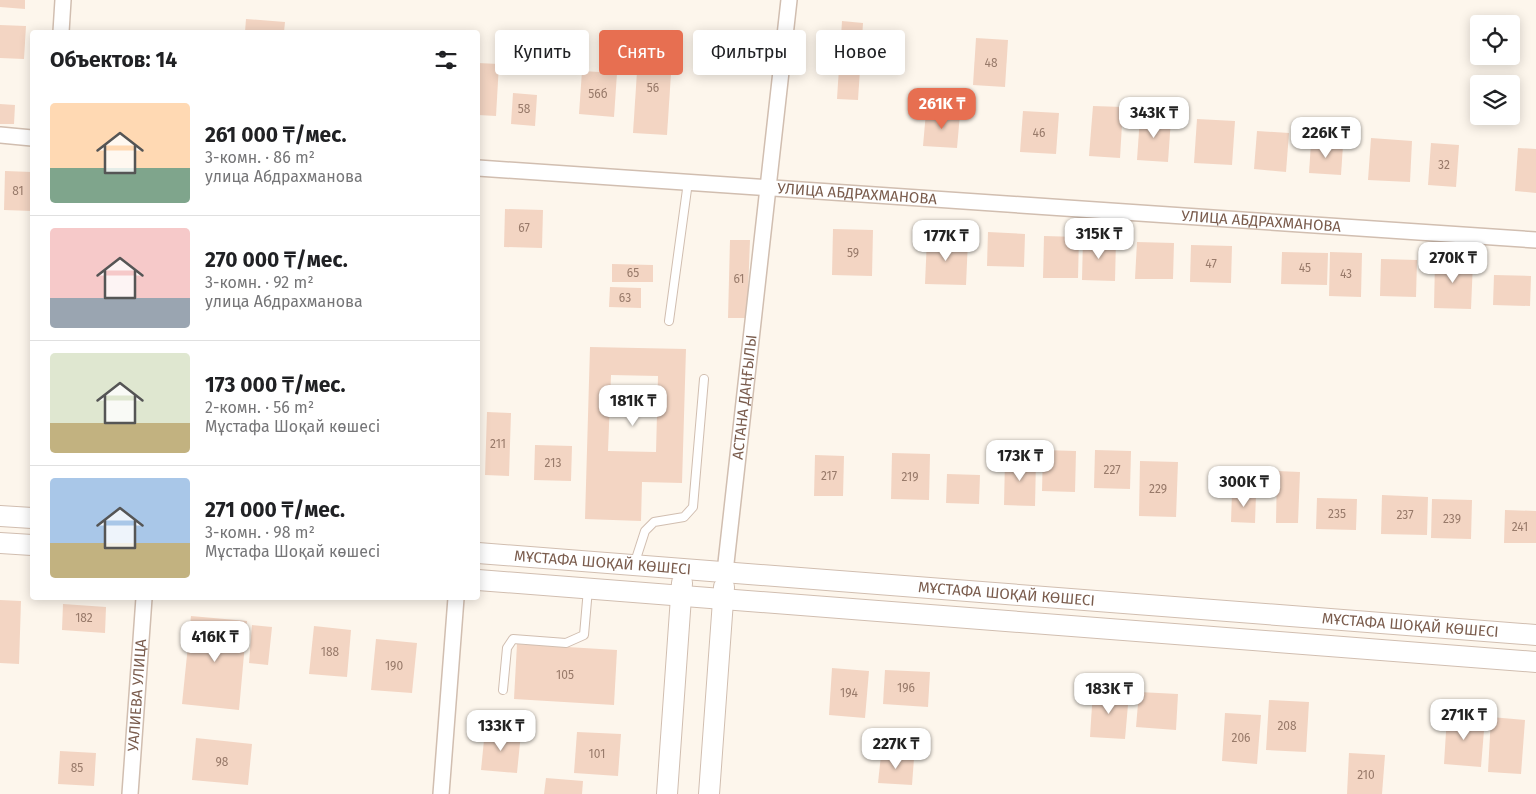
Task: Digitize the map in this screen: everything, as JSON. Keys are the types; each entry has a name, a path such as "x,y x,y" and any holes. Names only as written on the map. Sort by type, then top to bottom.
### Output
{"street":[{"path":"61,30 63,0"},
{"name":"АСТАНА ДАҢҒЫЛЫ","path":"708,794 725,572 789,0"},
{"path":"0,135 30,138"},
{"name":"УЛИЦА АБДРАХМАНОВА","path":"480,168 1536,240"},
{"path":"0,516 30,518"},
{"path":"0,543 30,545"},
{"name":"МҰСТАФА ШОҚАЙ КӨШЕСІ","path":"480,552 1536,635"},
{"path":"667,794 684,569"},
{"name":"МҰСТАФА ШОҚАЙ КӨШЕСІ","path":"480,580 1536,662"},
{"name":"УАЛИЕВА УЛИЦА","path":"130,794 144,600"},
{"path":"441,794 456,600"}],"lane":[{"path":"669,321 688,182"},
{"path":"634,565 645,531 654,522 684,516 693,508 704,379"},
{"path":"503,690 507,648 513,639 566,643 584,635 588,589"}],"building":[{"path":"0,0 25,0 25,9 0,7"},
{"path":"246,19 285,22 284,30 245,30"},
{"path":"842,21 863,23 863,30 841,30"},
{"path":"0,25 26,26 24,59 0,58"},
{"path":"976,38 1008,40 1005,87 973,85"},
{"path":"480,63 495,64 495,75 498,75 496,116 480,115"},
{"path":"589,71 599,72 599,75 617,75 614,117 579,114 582,75 589,75"},
{"path":"637,75 671,75 667,135 633,133"},
{"path":"839,75 860,75 858,100 837,99"},
{"path":"513,93 537,95 535,126 511,124"},
{"path":"0,104 15,105 14,124 0,124"},
{"path":"1093,106 1123,107 1120,158 1089,156"},
{"path":"1023,111 1059,113 1056,154 1020,152"},
{"path":"926,112 960,114 957,148 923,146"},
{"path":"1140,117 1171,119 1168,162 1137,160"},
{"path":"1197,119 1235,121 1232,165 1194,163"},
{"path":"1257,131 1289,133 1286,172 1254,169"},
{"path":"1371,138 1412,141 1410,182 1368,180"},
{"path":"1311,143 1343,145 1341,175 1309,173"},
{"path":"1431,143 1459,145 1456,187 1428,185"},
{"path":"1518,148 1536,149 1536,193 1515,191"},
{"path":"5,171 30,172 30,211 4,210"},
{"path":"505,209 543,210 542,248 504,247"},
{"path":"833,229 873,230 872,276 832,275"},
{"path":"988,232 1025,234 1024,267 987,266"},
{"path":"1044,236 1079,237 1078,278 1043,278"},
{"path":"1083,238 1116,239 1115,281 1082,280"},
{"path":"927,239 968,240 966,285 925,284"},
{"path":"730,240 750,240 747,318 728,318"},
{"path":"1137,242 1174,243 1173,279 1135,279"},
{"path":"1191,245 1232,246 1231,283 1190,282"},
{"path":"1282,252 1328,253 1327,285 1281,284"},
{"path":"1330,252 1362,253 1361,297 1329,296"},
{"path":"1381,259 1417,260 1416,297 1380,296"},
{"path":"1435,260 1473,261 1471,309 1434,308"},
{"path":"612,264 653,265 653,282 612,282"},
{"path":"1494,275 1531,276 1530,306 1493,305"},
{"path":"610,287 641,288 641,308 609,307"},
{"path":"590,347 686,349 682,483 642,482 641,521 585,519","holes":["611,375 658,376 656,452 608,451"]},
{"path":"487,412 511,413 509,476 485,475"},
{"path":"535,445 572,446 571,481 534,480"},
{"path":"1043,450 1076,451 1075,492 1042,491"},
{"path":"1095,450 1131,451 1130,489 1094,488"},
{"path":"892,453 930,454 929,500 891,499"},
{"path":"815,455 844,456 843,496 814,496"},
{"path":"1005,459 1036,460 1035,506 1004,505"},
{"path":"1140,461 1178,462 1176,517 1139,516"},
{"path":"1277,471 1300,472 1298,523 1276,523"},
{"path":"947,474 980,475 979,504 946,503"},
{"path":"1232,493 1256,494 1255,523 1231,522"},
{"path":"1382,495 1428,497 1427,535 1381,534"},
{"path":"1317,498 1357,499 1356,530 1316,529"},
{"path":"1432,499 1472,500 1471,539 1431,538"},
{"path":"1505,510 1536,511 1536,543 1504,543"},
{"path":"0,600 21,601 19,664 0,663"},
{"path":"63,604 106,607 105,633 62,630"},
{"path":"191,616 247,621 239,710 182,704"},
{"path":"252,625 272,627 268,665 249,663"},
{"path":"314,626 351,630 347,677 309,674"},
{"path":"376,639 417,643 412,693 371,690"},
{"path":"517,644 617,650 614,705 514,699"},
{"path":"832,668 869,671 865,718 829,715"},
{"path":"885,670 930,672 928,707 883,704"},
{"path":"1093,690 1129,693 1125,739 1090,737"},
{"path":"1139,692 1178,694 1176,730 1136,727"},
{"path":"1269,700 1309,702 1306,752 1266,750"},
{"path":"1225,713 1261,715 1257,764 1222,761"},
{"path":"1447,716 1485,718 1481,767 1444,764"},
{"path":"1491,717 1525,720 1521,774 1488,772"},
{"path":"485,730 521,733 517,773 481,770"},
{"path":"577,732 621,734 618,776 574,773"},
{"path":"196,738 252,744 248,785 192,780"},
{"path":"60,751 96,753 94,786 58,784"},
{"path":"1349,753 1385,755 1382,794 1347,794"},
{"path":"881,755 914,758 912,785 878,783"},
{"path":"546,778 583,781 582,794 544,794"}]}
